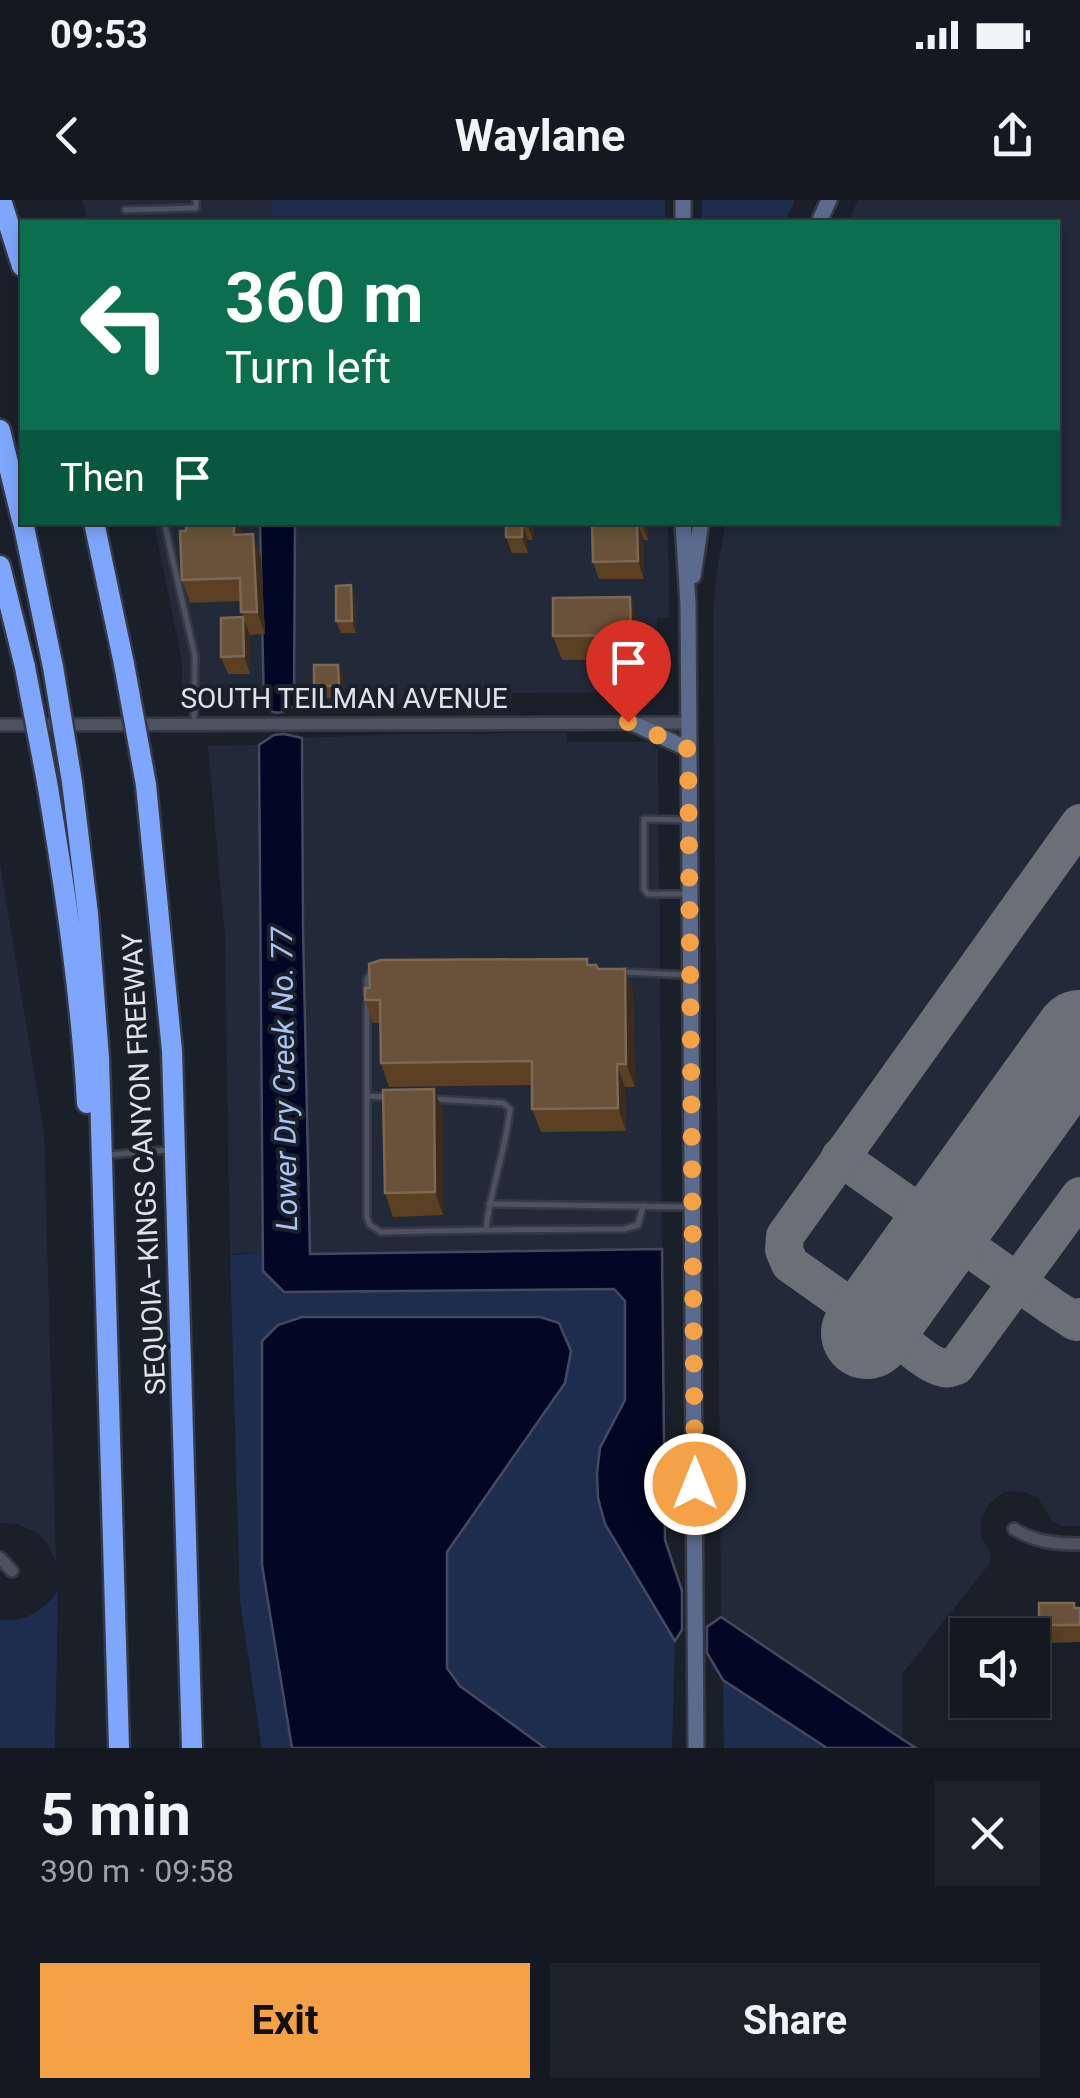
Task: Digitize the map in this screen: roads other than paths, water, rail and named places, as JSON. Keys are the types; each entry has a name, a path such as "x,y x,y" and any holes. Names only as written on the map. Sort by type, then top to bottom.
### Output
{"highway":[{"path":"0,200 20,260"},
{"name":"SEQUOIA–KINGS CANYON FREEWAY","path":"0,430 20,509"},
{"name":"SEQUOIA–KINGS CANYON FREEWAY","path":"24,525 72,782 90,932 99,1058 119,1748"},
{"name":"SEQUOIA–KINGS CANYON FREEWAY","path":"95,525 146,785 172,1051 192,1748"},
{"path":"0,566 25,667 46,782 80,1008 113,1520"}],"main road":[{"path":"683,525 688,604 696,1748"},
{"path":"688,604 701,525"},
{"path":"628,722 688,749"}],"street":[{"name":"SOUTH TEILMAN AVENUE","path":"0,725 689,723"},
{"path":"1014,1529 1042,1542 1080,1544"},
{"path":"0,1558 12,1571"}],"lane":[{"path":"126,210 196,208 196,200"},
{"path":"165,525 195,656 194,724"},
{"path":"689,820 644,819 644,889 648,894 690,894"},
{"path":"378,963 367,979 370,1225 381,1232 624,1229 638,1225 643,1206"},
{"path":"612,971 690,975"},
{"path":"367,1096 386,1097"},
{"path":"426,1099 503,1103 510,1109 486,1230"},
{"path":"102,1155 175,1150"},
{"path":"489,1204 693,1207"}],"water":[{"path":"260,525 295,525 294,706 279,712 264,707"},
{"name":"Lower Dry Creek No. 77","path":"274,735 302,738 310,1254 662,1249 665,1540 682,1591 682,1630 675,1641 605,1524 598,1498 600,1448 625,1400 625,1301 614,1289 284,1292 263,1271 259,745"},
{"path":"302,1317 540,1317 559,1323 571,1351 565,1383 447,1552 447,1668 460,1686 545,1748 292,1748 262,1565 262,1341 278,1325"},
{"path":"721,1617 916,1748 827,1748 723,1680 707,1653 707,1627"}]}
